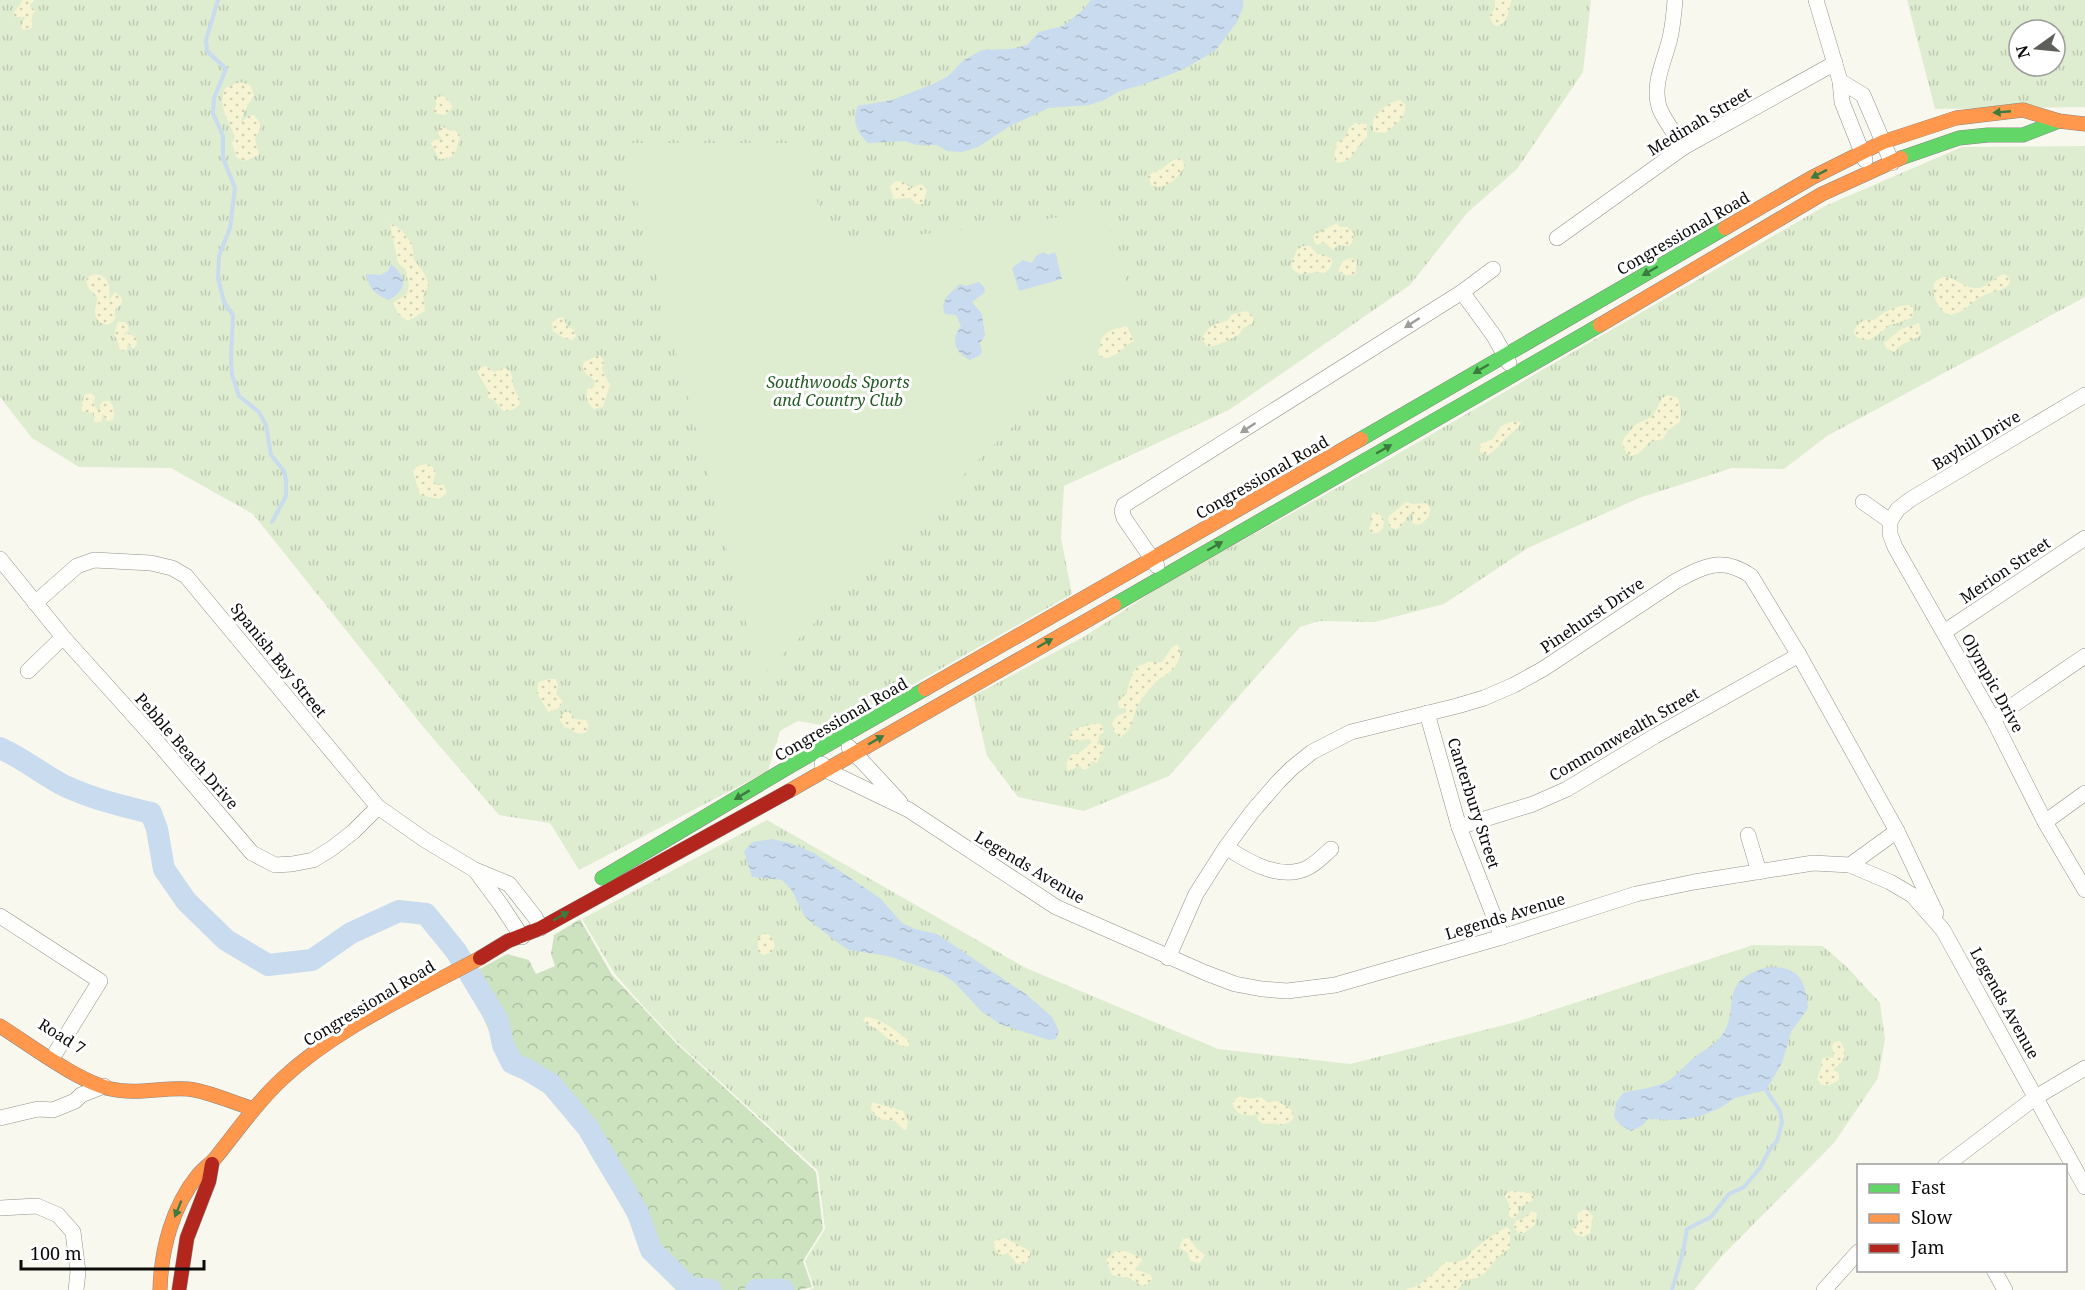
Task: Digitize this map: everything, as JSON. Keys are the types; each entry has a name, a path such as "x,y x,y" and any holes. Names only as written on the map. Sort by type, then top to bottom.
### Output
{"main road":[{"name":"Congressional Road","path":"538,922 581,890 841,737 1154,559 1813,177 1883,142 1956,118 2023,110 2059,121 2085,124"},
{"name":"Congressional Road","path":"160,1290 167,1237 181,1201 199,1173 212,1162 243,1121 282,1078 320,1048 360,1023 489,952 538,922 704,837 826,770 1822,194 1915,152 1959,138 2024,135 2059,121"},
{"name":"Road 7","path":"0,1017 87,1071 104,1086"},
{"name":"Road 7","path":"0,1026 84,1079 104,1086 124,1090 191,1089 254,1109"},
{"name":"Road 7","path":"177,1090 188,1098 225,1111 243,1121"},
{"name":"Congressional Road","path":"179,1290 186,1244 197,1209 211,1178 212,1162"},
{"path":"164,1258 183,1263"}],"street":[{"path":"1675,0 1670,38 1658,79 1657,93 1664,117 1684,147"},
{"path":"1816,0 1840,81 1842,102 1871,172"},
{"name":"Medinah Street","path":"1557,238 1684,147 1835,63"},
{"path":"1840,81 1863,95 1893,163"},
{"path":"1163,575 1124,518 1122,511 1124,505 1462,291 1493,269"},
{"path":"1462,291 1494,336 1515,373"},
{"name":"Bayhill Drive","path":"1890,521 1898,508 1911,499 2085,395"},
{"path":"1863,502 1890,521"},
{"name":"Olympic Drive","path":"1890,521 1890,534 1895,546 1993,718 2045,822 2085,890"},
{"name":"Merion Street","path":"1944,632 2085,538"},
{"name":"Pebble Beach Drive","path":"0,559 63,637 153,737 252,853 272,871 313,860 353,832 378,807"},
{"name":"Spanish Bay Street","path":"35,603 77,566 94,560 151,563 172,568 186,576 378,807 425,840 475,870 509,884 538,922"},
{"name":"Pinehurst Drive","path":"1168,958 1196,894 1226,847 1278,782 1312,752 1351,732 1484,698 1514,685 1543,669 1676,581 1695,571 1726,564 1740,568 1751,576 1799,655 1897,831 1943,930"},
{"path":"28,670 63,637"},
{"name":"Commonwealth Street","path":"1459,827 1533,804 1567,789 1655,736 1799,655"},
{"path":"1993,718 2085,656"},
{"name":"Canterbury Street","path":"1426,713 1459,827 1502,937"},
{"name":"Legends Avenue","path":"841,737 909,810"},
{"name":"Legends Avenue","path":"814,753 826,770 909,810 1056,908 1168,958 1235,984 1262,989 1287,991 1335,985 1502,937 1636,894 1694,882 1813,863 1850,865 1890,882 1912,895 1943,930 2085,1187"},
{"path":"2045,822 2085,793"},
{"path":"1850,865 1897,831"},
{"path":"1748,835 1759,872"},
{"path":"1226,847 1247,862 1280,871 1307,868 1331,849"},
{"name":"Spanish Bay Street","path":"475,870 515,935"},
{"path":"0,916 100,981 56,1052"},
{"path":"1948,1164 2037,1097 2085,1068"},
{"path":"0,1118 38,1109 53,1110 104,1086"},
{"path":"0,1208 37,1206 58,1215 74,1232 78,1272 76,1290"},
{"path":"1824,1290 1857,1253"},
{"path":"1995,1272 2005,1290"}],"green space":[{"path":"0,0 1591,0 1583,72 1517,169 1467,213 1410,285 1229,410 1064,486 1061,538 1072,594 837,728 798,721 780,731 768,771 579,870 550,823 499,815 425,729 253,514 171,468 79,467 32,438 0,397"},
{"path":"1907,0 2085,0 2085,107 1935,109"},
{"name":"Southwoods Sports and Country Club","path":"622,143 801,143 829,244 1019,224 1103,209 1134,306 760,677"},
{"path":"2085,146 2085,297 1827,436 1784,469 1732,468 1639,498 1528,548 1444,604 1375,622 1319,621 1300,627 1169,776 1084,811 1018,797 987,756 973,696 1087,635 1164,584 1382,463 1825,206 1962,147"},
{"path":"767,820 1026,968 1218,1049 1350,1064 1516,1022 1753,945 1823,946 1846,966 1880,1003 1885,1039 1878,1078 1834,1143 1721,1257 1694,1290 808,1290 814,1288 805,1261 825,1229 818,1171 679,1044 642,1005 614,973 582,919"},
{"path":"580,919 612,975 676,1043 816,1172 823,1229 803,1261 812,1287 799,1290 676,1290 648,1261 618,1199 574,1123 548,1096 526,1079 506,1069 465,977 507,954 529,960 536,974 555,966 551,954 554,935"}],"sand":[{"path":"23,0 35,0 29,6 35,10 32,16 32,27 23,30 21,27 25,17 15,17 13,14"},
{"path":"1495,0 1512,0 1505,21 1498,26 1494,25 1489,16 1495,8"},
{"path":"240,82 250,85 254,95 241,122 254,115 260,123 255,139 259,155 245,161 236,157 232,143 235,137 222,102 225,88"},
{"path":"444,96 452,108 445,115 437,114 433,111 437,104 435,100"},
{"path":"1400,100 1405,104 1405,109 1399,121 1385,133 1373,132 1373,120 1388,105"},
{"path":"1355,123 1367,124 1367,137 1351,157 1337,163 1334,156 1337,142 1345,138 1349,128"},
{"path":"441,126 450,131 455,130 460,136 455,153 445,159 439,159 431,143 442,139 438,134"},
{"path":"1181,158 1185,165 1176,178 1162,187 1151,185 1148,176 1173,160"},
{"path":"896,181 903,182 911,188 922,184 927,190 923,204 916,204 911,198 893,199 890,186"},
{"path":"390,223 402,230 412,244 414,260 423,271 429,285 423,296 425,311 408,321 399,315 393,303 407,294 409,284 405,269 398,263"},
{"path":"1337,223 1340,227 1346,227 1353,232 1352,243 1349,246 1338,245 1333,250 1324,242 1317,245 1314,235"},
{"path":"1303,246 1310,246 1318,255 1322,254 1332,259 1329,269 1324,273 1303,274 1292,269 1297,250"},
{"path":"1351,258 1357,262 1355,275 1346,275 1338,271 1343,261"},
{"path":"93,274 103,276 108,282 109,300 115,292 122,298 122,303 115,310 115,320 108,325 99,321 96,315 98,298 87,284 87,278"},
{"path":"2004,274 2010,278 2008,286 1980,298 1954,314 1948,315 1944,312 1934,297 1934,283 1944,277 1954,279 1968,287 1977,288"},
{"path":"1909,305 1913,308 1913,317 1889,325 1868,340 1863,340 1854,334 1854,330 1863,321 1875,320 1890,310"},
{"path":"1246,311 1253,316 1253,323 1243,328 1239,335 1218,344 1206,346 1202,338 1209,328 1227,321 1231,315"},
{"path":"563,317 567,326 574,330 576,336 572,340 553,331 552,323"},
{"path":"118,322 128,325 129,330 123,335 129,333 136,338 137,344 133,349 128,343 127,350 122,351 119,348 114,334"},
{"path":"1919,323 1920,336 1900,346 1894,352 1886,348 1884,343 1901,329"},
{"path":"1127,326 1134,341 1114,356 1105,358 1099,356 1098,350 1105,334"},
{"path":"599,355 604,360 602,369 610,385 603,407 594,409 588,403 587,389 594,387 595,381 585,373 583,365 584,362"},
{"path":"486,366 494,372 504,368 511,372 520,401 516,408 503,411 494,400 488,398 488,390 477,372 481,367"},
{"path":"91,393 95,397 93,404 98,410 101,409 100,405 103,401 111,403 114,410 113,420 107,421 102,413 102,421 97,423 94,421 94,413 81,410 84,395"},
{"path":"1668,395 1678,398 1681,411 1680,422 1668,430 1663,439 1650,442 1638,454 1631,456 1627,454 1622,444 1624,438 1635,425 1653,416 1662,398"},
{"path":"1513,421 1521,422 1517,429 1494,451 1488,455 1480,452 1480,444 1493,439 1501,426"},
{"path":"426,464 432,466 436,473 433,481 437,485 444,485 447,493 439,499 420,495 413,472 417,466"},
{"path":"1406,502 1426,503 1430,507 1428,516 1425,521 1417,525 1412,523 1411,513 1402,526 1393,529 1389,526 1388,517"},
{"path":"1373,513 1379,513 1384,521 1383,528 1378,533 1372,533 1369,529"},
{"path":"1177,644 1180,657 1176,665 1149,690 1137,707 1129,729 1120,738 1114,731 1112,723 1117,716 1127,712 1125,708 1119,708 1118,702 1126,693 1134,670 1148,662 1162,662 1172,647"},
{"path":"556,679 558,687 556,694 563,701 558,709 548,712 537,693 538,682"},
{"path":"565,712 569,712 575,719 586,720 589,726 587,732 577,733 564,727 559,718"},
{"path":"1098,723 1102,725 1104,733 1100,734 1097,744 1105,746 1097,763 1090,761 1092,765 1084,771 1077,766 1069,772 1066,766 1070,757 1081,752 1092,742 1089,739 1076,741 1069,738 1071,734 1080,727"},
{"path":"764,933 770,935 775,945 772,952 763,955 758,951 758,938"},
{"path":"866,1017 876,1019 894,1030 909,1041 909,1046 904,1047 888,1038 865,1022 863,1020"},
{"path":"1840,1041 1845,1054 1840,1064 1833,1070 1839,1073 1839,1080 1830,1085 1821,1085 1817,1078 1822,1059 1834,1058 1832,1046 1834,1042"},
{"path":"1239,1096 1250,1099 1261,1097 1267,1102 1277,1101 1291,1109 1294,1117 1290,1122 1280,1125 1262,1123 1257,1118 1260,1114 1240,1114 1234,1108 1232,1103"},
{"path":"872,1102 903,1111 908,1120 905,1131 895,1121 879,1119 871,1110"},
{"path":"1508,1192 1530,1193 1534,1197 1532,1201 1517,1206 1519,1212 1515,1219 1509,1216 1509,1204 1505,1196"},
{"path":"1587,1210 1593,1216 1590,1233 1583,1237 1576,1235 1572,1229 1579,1224 1577,1214"},
{"path":"1532,1211 1537,1213 1535,1225 1524,1233 1518,1233 1513,1225"},
{"path":"1506,1227 1510,1229 1510,1248 1497,1258 1485,1273 1477,1278 1465,1280 1458,1290 1405,1290 1419,1285 1445,1262 1466,1259 1487,1239"},
{"path":"1005,1238 1030,1251 1030,1257 1026,1263 1017,1264 1008,1253 998,1254 994,1241"},
{"path":"1189,1238 1205,1255 1200,1263 1190,1261 1188,1253 1179,1248 1183,1239"},
{"path":"1116,1251 1126,1251 1141,1258 1142,1261 1135,1269 1151,1275 1152,1279 1149,1283 1142,1286 1128,1277 1112,1275 1106,1260"}],"water":[{"path":"1091,0 1243,0 1243,7 1237,22 1216,50 1184,69 1120,91 1089,105 1048,108 1010,126 978,147 962,152 947,151 937,145 916,145 905,141 868,143 858,130 855,117 858,106 892,100 933,84 947,77 964,60 982,50 1011,49 1027,45 1039,32 1063,26 1082,11"},
{"path":"1043,252 1048,255 1055,252 1062,279 1019,291 1012,268 1023,260 1032,263 1036,256"},
{"path":"391,264 400,274 403,283 400,292 389,300 373,290 366,274 381,275 388,271"},
{"path":"979,282 985,292 972,302 982,314 985,336 980,343 982,352 970,360 961,354 956,345 956,336 961,326 956,315 945,314 943,305 946,298 960,284 966,286"},
{"path":"772,839 790,843 814,853 881,899 902,923 915,929 937,934 1027,995 1052,1017 1059,1031 1056,1039 1049,1040 1000,1024 981,1011 954,982 942,974 888,956 849,950 841,945 805,917 791,889 782,880 752,877 744,851 753,842"},
{"path":"1769,967 1787,969 1799,977 1803,983 1808,1008 1791,1032 1782,1063 1766,1090 1735,1098 1720,1108 1701,1116 1681,1120 1648,1119 1643,1125 1631,1131 1620,1125 1614,1117 1616,1103 1623,1093 1666,1082 1718,1040 1726,1029 1732,998 1741,980"}],"waterway":[{"path":"218,0 206,40 207,51 226,69 214,98 213,113 223,136 223,158 235,188 230,228 219,256 218,278 224,302 233,315 232,375 239,396 259,412 266,425 271,455 284,471 286,480 286,496 272,522"},
{"path":"0,748 76,791 151,813 157,829 164,869 186,901 226,940 268,965 312,960 351,933 399,911 426,914 456,951 498,1021 503,1045 512,1063 551,1084 588,1128 638,1213 651,1250 690,1288 711,1290"},
{"path":"1672,1290 1687,1229 1711,1217 1729,1194 1744,1187 1760,1168 1777,1141 1782,1122 1780,1111 1766,1090"},
{"path":"756,1290 783,1290"}],"traffic: fast":[{"path":"1901,158 1959,138 2023,135 2059,121"},
{"path":"1361,439 1725,228"},
{"path":"1114,605 1600,325"},
{"path":"602,878 925,689"}],"traffic: slow":[{"path":"1725,228 1813,177 1883,142 1956,118 2023,110 2059,121 2085,124"},
{"path":"1600,325 1822,194 1901,158"},
{"path":"925,689 1361,439"},
{"path":"789,791 1114,605"},
{"path":"160,1290 166,1244 181,1201 198,1175 215,1159 273,1088 304,1060 352,1027 480,958"},
{"path":"0,1026 69,1071 98,1085 120,1091 196,1090 254,1109"}],"traffic: jam":[{"path":"480,958 508,941 541,928 789,791"},
{"path":"179,1290 187,1238 209,1181 212,1164"}]}
